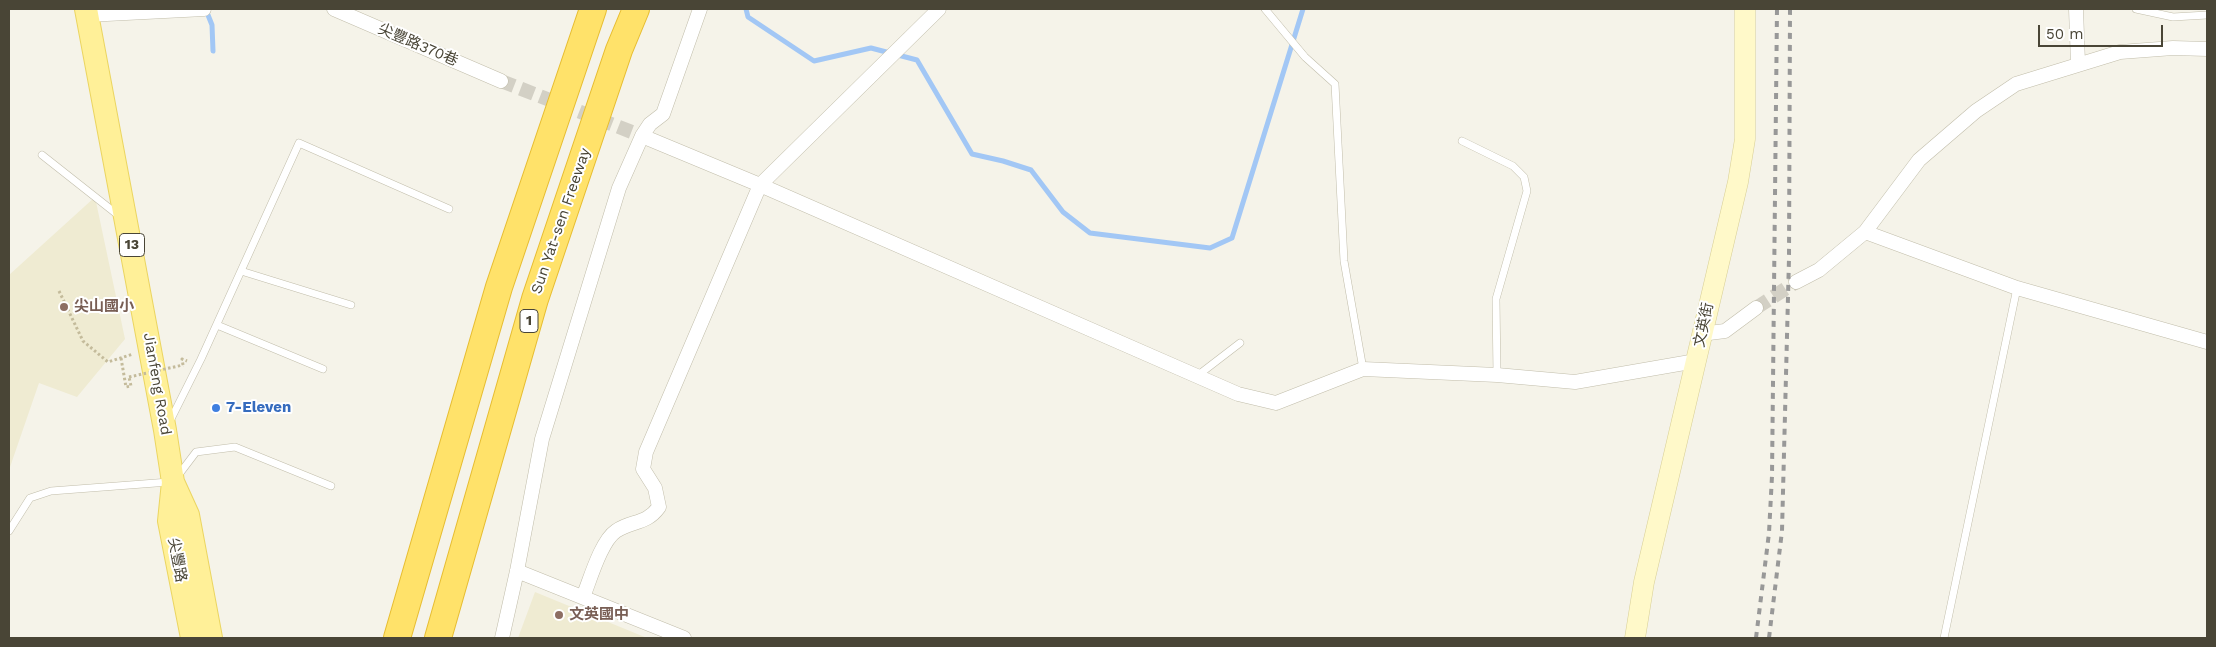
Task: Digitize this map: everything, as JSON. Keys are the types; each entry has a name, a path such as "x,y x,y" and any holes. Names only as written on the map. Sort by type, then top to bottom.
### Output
{"highway":[{"path":"397,638 499,287 593,9"},
{"name":"Sun Yat-sen Freeway","path":"438,638 535,299 619,50 636,9"}],"main road":[{"name":"Jianfeng Road","path":"87,12 128,223 173,482 188,515 211,638"},
{"name":"尖豐路","path":"173,482 169,521 192,638"}],"street":[{"path":"87,12 204,9"},
{"name":"尖豐路370巷","path":"334,9 501,81"},
{"path":"502,638 517,571 542,439 619,188 642,136 650,124 663,114 700,9"},
{"path":"583,597 606,542 615,531 652,516 659,507 655,488 644,469 646,452 760,185 939,9"},
{"name":"文英街","path":"1635,638 1644,582 1738,182 1745,139 1745,9"},
{"path":"2076,9 2078,63"},
{"path":"1796,282 1819,270 1865,232 1919,160 1976,111 2016,84 2078,63 2120,52 2173,48 2207,49"},
{"path":"642,136 760,185 1238,394 1276,403 1364,368 1498,375 1575,382 1696,361"},
{"path":"1865,232 2017,288 2207,342"},
{"path":"1701,334 1725,331 1756,308"},
{"path":"517,571 684,638"}],"lane":[{"path":"1265,9 1298,50 1335,84 1344,261 1364,368"},
{"path":"2136,9 2173,16 2207,16"},
{"path":"1462,141 1513,166 1524,177 1528,192 1496,299 1498,375"},
{"path":"165,430 217,325 299,143 449,209"},
{"path":"42,155 128,223"},
{"path":"241,271 351,305"},
{"path":"1944,638 2017,288"},
{"path":"217,325 323,369"},
{"path":"1197,376 1240,343"},
{"path":"9,531 30,498 51,491 173,482 196,452 235,447 331,486"}],"path":[{"path":"59,291 83,341 108,362 150,349"},
{"path":"121,357 126,387 131,386 129,377 183,365"}],"shaded area":[{"name":"尖山國小","path":"95,197 125,339 77,397 39,383 9,470 9,275"},
{"name":"文英國中","path":"535,592 647,638 518,638"}],"waterway":[{"path":"746,9 748,17 814,61 871,48 917,60 972,154 1031,170 1063,212 1090,233 1210,248 1232,238 1303,9"},
{"path":"206,10 212,25 213,51"}],"tunnel":[{"path":"501,81 642,136"},
{"path":"1756,308 1796,282"}],"railway":[{"path":"1756,638 1769,533 1772,476 1777,9"},
{"path":"1769,638 1782,531 1789,258 1790,9"}],"place":[{"name":"尖山國小","path":"64,307"},
{"name":"7-Eleven","path":"216,408"},
{"name":"文英國中","path":"559,615"}]}
